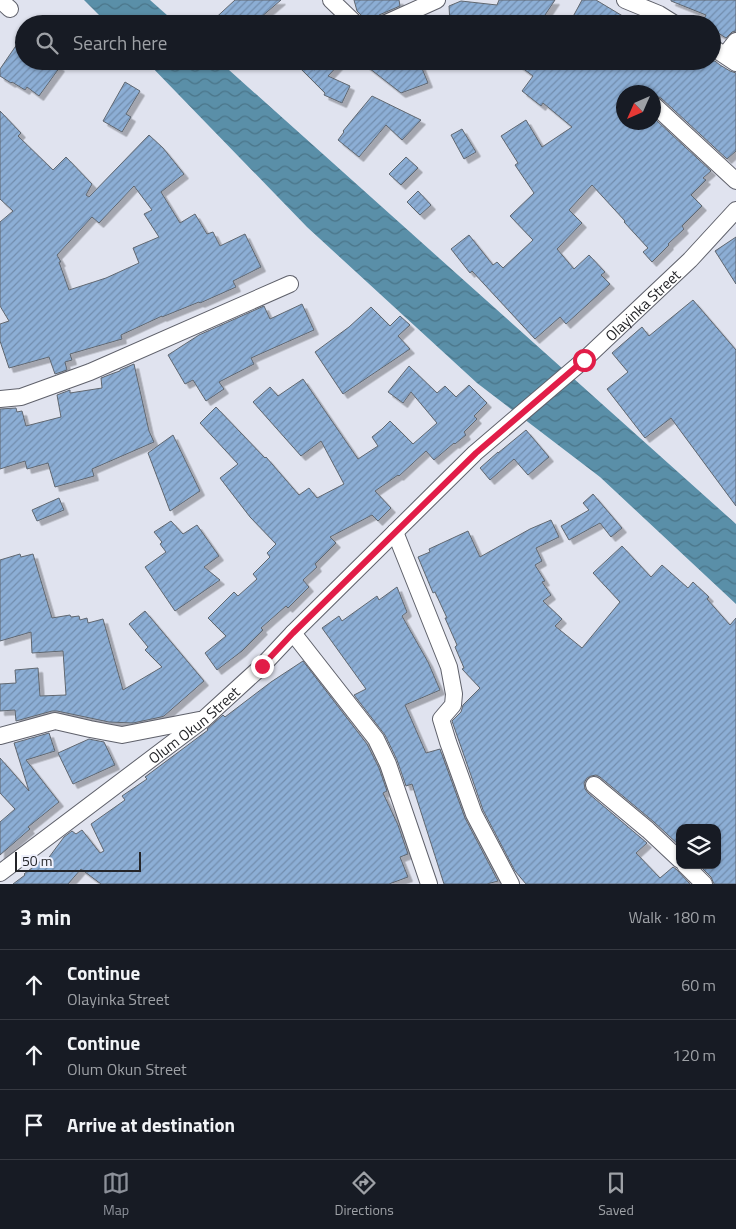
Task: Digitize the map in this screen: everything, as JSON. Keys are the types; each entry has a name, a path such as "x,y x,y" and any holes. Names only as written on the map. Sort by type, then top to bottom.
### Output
{"street":[{"path":"331,0 347,15"},
{"path":"404,15 437,0"},
{"path":"625,0 661,15"},
{"path":"724,55 736,41"},
{"path":"661,111 736,181"},
{"name":"Olayinka Street","path":"476,453 584,360 690,260 736,210"},
{"path":"0,399 21,397 90,372 290,284"},
{"name":"Olum Okun Street","path":"0,873 204,719 262,666 293,633 476,453"},
{"path":"395,532 449,667 454,694 453,705 441,719 448,742 474,814 510,884"},
{"path":"293,633 376,739 388,764 429,884"},
{"path":"0,736 55,721 122,735 204,719"},
{"path":"594,785 676,856"},
{"path":"689,869 704,884"}],"water":[{"path":"84,0 150,0 167,15 99,15"},
{"path":"155,70 229,70 736,524 736,604 600,477 477,383 307,227"}],"building":[{"path":"235,0 281,0 264,15 219,15"},
{"path":"354,0 399,0 400,6 379,15 361,15 357,11"},
{"path":"499,0 555,0 545,15 450,15 449,6 461,1 497,5"},
{"path":"582,0 596,0 621,15 574,15"},
{"path":"736,0 736,31 726,38 721,35 721,15 706,15 671,1"},
{"path":"15,47 15,70 58,70 39,96 27,87 25,90 0,76 0,69"},
{"path":"721,66 736,73 736,151 727,159 661,98 661,85 616,85 616,130 661,130 661,125 711,171 703,178 706,180 691,195 702,206 682,226 684,229 652,262 643,252 648,248 592,185 569,210 582,223 557,249 574,269 589,255 605,272 601,275 610,284 566,324 560,317 535,339 472,271 470,273 451,249 469,235 493,265 497,262 503,268 533,240 510,216 534,193 515,165 518,163 501,136 526,120 542,147 572,127 543,103 541,106 522,91 533,76 525,70 721,70"},
{"path":"302,70 334,70 328,76 350,86 342,103 324,95 325,93"},
{"path":"372,70 423,70 428,83 401,93"},
{"path":"125,82 140,91 126,114 131,117 122,132 103,121"},
{"path":"372,96 421,120 402,140 386,125 359,157 338,140 343,131"},
{"path":"0,111 21,133 18,136 53,170 66,157 92,184 86,195 89,197 149,135 163,148 184,174 161,192 180,223 195,214 207,234 213,232 220,246 245,234 261,267 233,281 236,287 200,303 162,316 121,335 122,339 70,354 72,360 65,362 67,370 55,374 49,357 9,368 0,341 0,324 9,321 0,306 0,222 13,211 0,199","holes":["134,186 152,210 144,214 159,237 133,248 139,263 106,278 69,290 59,262 61,262 57,255 92,217 99,223"]},
{"path":"462,129 476,152 464,159 451,135"},
{"path":"406,157 418,168 401,185 389,174"},
{"path":"418,191 431,205 420,215 407,202"},
{"path":"736,237 736,284 715,251"},
{"path":"693,300 736,350 736,506 671,418 645,438 607,389 628,372 612,353 642,327 649,336"},
{"path":"302,304 314,330 251,358 254,364 219,382 224,389 206,401 193,380 185,384 168,355 199,335 264,306 270,319"},
{"path":"371,307 390,326 400,316 410,325 398,336 410,349 343,394 315,352 349,327"},
{"path":"134,364 149,431 154,442 92,469 94,476 55,487 48,463 27,469 25,461 0,469 0,409 16,408 17,412 22,411 26,426 61,417 57,395 70,390 70,393 102,388 101,378"},
{"path":"409,366 437,393 445,386 456,397 469,385 487,403 474,416 477,419 464,432 466,435 455,444 434,460 426,451 399,476 375,491 391,508 378,521 372,515 330,537 336,543 315,564 317,567 303,580 309,587 288,608 286,606 261,628 263,630 242,651 217,670 205,653 226,636 208,618 234,592 238,596 257,579 253,574 270,557 267,553 276,544 250,517 220,478 238,464 200,423 216,407 266,457 299,495 309,488 317,498 344,484 321,441 301,456 253,402 270,387 278,396 303,379 358,459 378,446 372,437 390,421 413,444 437,423 411,392 403,403 388,392"},
{"path":"526,430 549,457 528,475 514,459 490,480 480,468"},
{"path":"173,435 200,491 170,511 148,453"},
{"path":"593,494 622,528 611,537 600,523 569,540 561,526 589,510 583,503"},
{"path":"59,498 64,510 37,521 32,510"},
{"path":"551,520 559,537 536,548 542,561 535,565 545,581 542,582 551,595 543,601 562,619 555,626 582,648 620,602 593,573 622,546 651,577 662,565 688,588 693,582 709,597 707,599 730,625 736,618 736,884 714,884 711,877 703,869 721,869 721,824 676,824 676,842 596,775 587,778 584,783 585,789 647,843 636,853 660,878 673,867 690,884 526,884 515,871 483,810 452,721 461,712 463,705 480,688 462,669 464,668 455,647 457,645 445,618 447,618 435,592 433,593 418,557 430,552 429,549 468,531 480,557 530,529"},
{"path":"171,521 183,534 197,525 219,556 204,567 220,580 175,611 145,567 166,552 160,544 162,542 154,532"},
{"path":"20,554 21,557 33,554 52,618 70,615 71,617 79,616 80,620 87,618 88,623 103,619 123,690 162,667 145,650 148,647 129,624 145,611 204,681 164,716 133,723 109,722 57,711 16,721 15,710 0,711 0,684 16,683 15,670 38,668 40,696 66,695 63,651 32,653 31,632 0,641 0,560"},
{"path":"397,587 407,612 402,616 428,662 440,690 405,705 426,753 440,749 465,818 498,881 487,884 444,884 412,784 406,786 397,760 385,735 354,695 366,689 322,628 339,616 342,621 377,596 379,600"},
{"path":"303,661 367,744 379,768 387,791 383,793 398,825 408,854 400,857 408,877 389,884 101,884 81,869 68,884 13,884 41,861 44,864 64,837 72,831 76,834 82,830 100,853 104,851 91,824 125,800 122,796 147,779 145,777 208,730 223,715 225,717 271,682"},
{"path":"49,733 55,751 26,760 59,802 28,827 30,829 0,855 0,822 15,809 0,793 0,758 29,791 14,743"},
{"path":"89,739 104,742 115,765 73,784 58,753"}],"route":[{"path":"262,666 293,633 476,453 584,360"}]}
